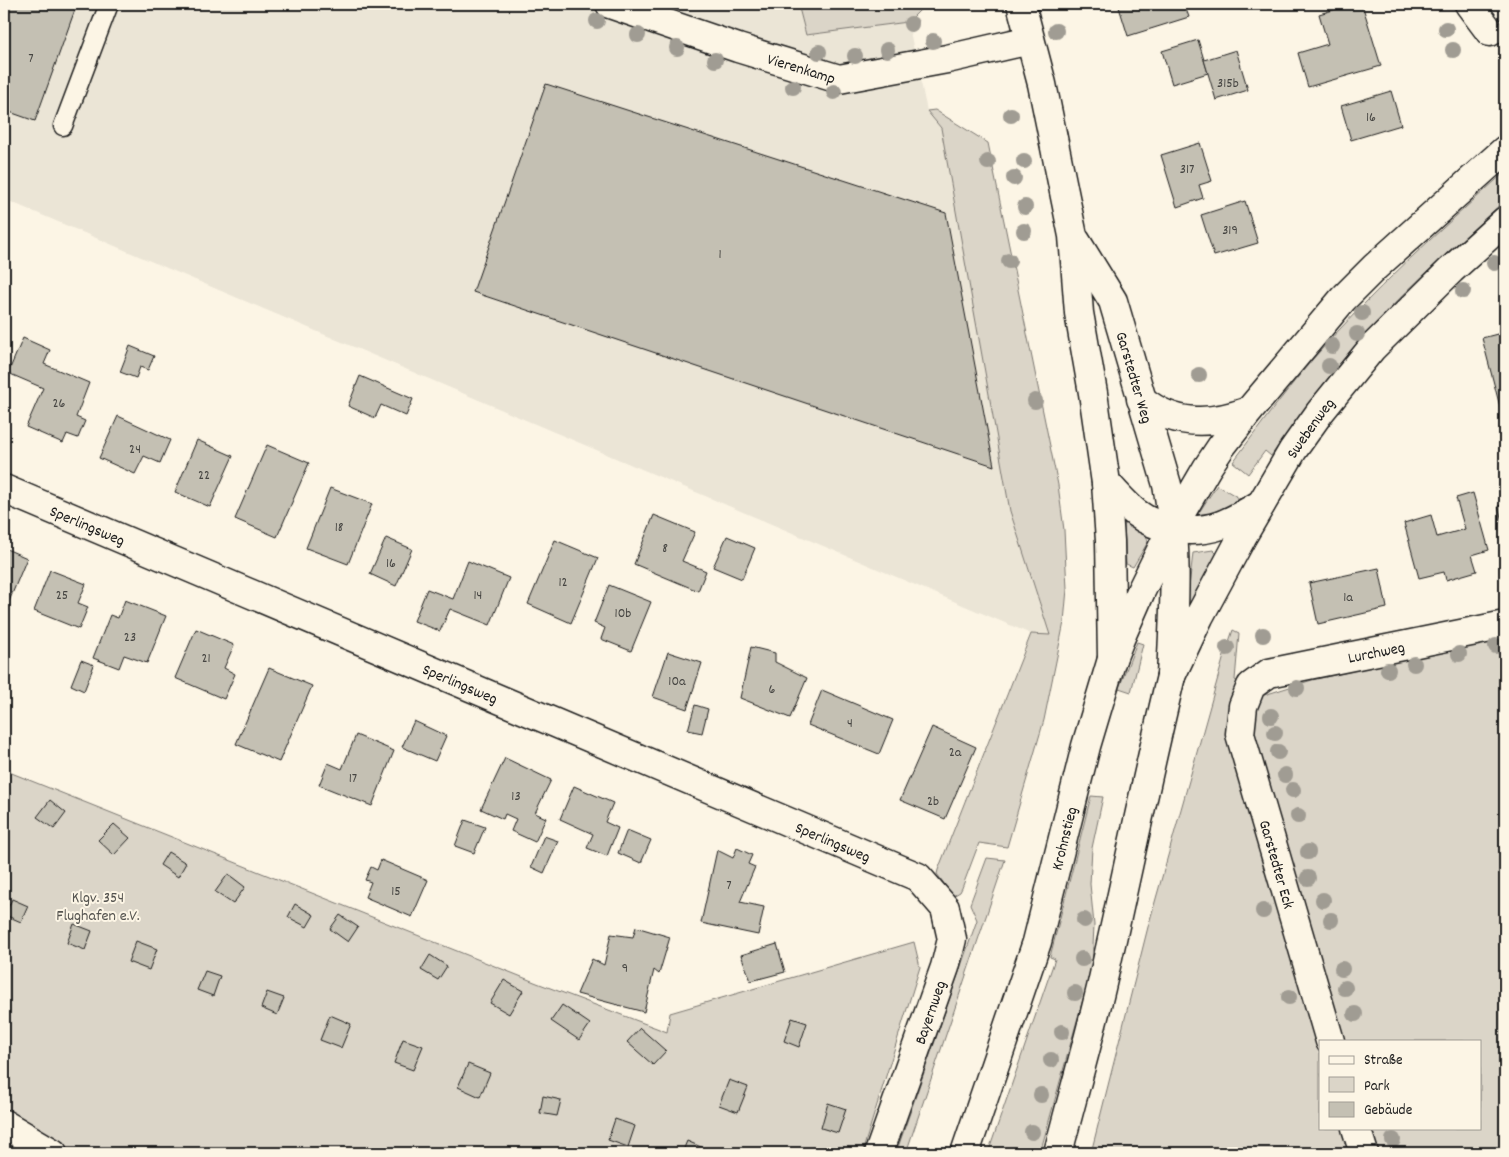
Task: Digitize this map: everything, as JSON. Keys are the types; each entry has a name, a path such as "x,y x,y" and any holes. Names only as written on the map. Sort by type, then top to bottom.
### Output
{"main road":[{"name":"Vierenkamp","path":"610,4 738,48 839,79 947,59 1030,40"},
{"name":"Garstedter Weg","path":"1020,4 1042,84 1073,236 1079,314 1095,402 1106,483 1111,550 1112,659"},
{"path":"1469,4 1490,32"},
{"path":"1172,528 1207,468 1249,410 1350,292 1375,267 1505,150"},
{"name":"Swebenweg","path":"1171,676 1224,569 1293,450 1320,412 1372,348 1451,270 1505,221"},
{"name":"Garstedter Weg","path":"1073,236 1113,301 1167,485 1172,516 1174,586 1171,676"},
{"path":"1141,399 1151,407 1173,418 1192,421 1214,421 1249,410"},
{"path":"1106,483 1137,514 1155,524 1172,528 1196,531 1206,530 1229,522 1261,504"},
{"name":"Sperlingsweg","path":"4,489 918,877"},
{"name":"Krohnstieg","path":"965,1153 1037,942 1086,746 1112,659 1141,591 1172,528"},
{"name":"Lurchweg","path":"1251,686 1269,674 1505,625"},
{"path":"1058,1153 1100,990 1122,897 1150,760 1171,676"},
{"name":"Garstedter Eck","path":"1251,686 1243,706 1240,734 1330,1040"},
{"name":"Bayernweg","path":"879,1153 945,967 952,939 945,908 918,877"},
{"path":"4,1124 53,1153"},
{"path":"1357,1130 1364,1153"}],"lane":[{"path":"63,126 109,4"}],"shaded area":[{"path":"4,4 798,4 806,35 908,22 927,111 941,127 1010,511 1050,636 1031,634 4,199"}],"green space":[{"path":"798,4 926,4 908,22 806,35"},
{"path":"935,110 988,143 1058,485 1064,530 1067,589 1064,622 1044,720 1007,847 979,843 962,888 960,892 953,896 937,874 938,870 1031,634 1050,635 1010,511 941,128 927,111"},
{"path":"1505,172 1505,200 1423,276 1361,339 1321,388 1271,456 1265,451 1248,474 1233,462 1272,410 1334,335 1406,263"},
{"path":"1217,485 1244,501 1236,509 1197,518 1198,514"},
{"path":"1132,517 1144,527 1148,542 1133,567 1126,564 1124,522"},
{"path":"1213,550 1218,555 1195,606 1187,604 1193,553"},
{"path":"1233,630 1239,633 1235,680 1261,696 1312,680 1505,637 1505,1153 1091,1153 1148,927"},
{"path":"1137,642 1143,644 1131,692 1119,688"},
{"name":"Klgv. 354 Flughafen e.V.","path":"4,770 537,983 667,1032 670,1013 914,942 920,967 862,1153 4,1153"},
{"path":"1091,796 1103,797 1092,848 1090,884 1094,925 1092,967 1040,1153 988,1153 1055,959 1050,957"},
{"path":"987,858 1005,860 906,1153 896,1153 977,920 970,904"}],"building":[{"path":"4,4 77,4 35,121 4,110"},
{"path":"1118,4 1184,4 1189,17 1128,36"},
{"path":"1354,4 1362,4 1381,66 1308,87 1298,53 1328,44 1319,14"},
{"path":"1198,40 1208,73 1172,84 1162,51"},
{"path":"1236,50 1248,90 1216,100 1204,60"},
{"path":"546,84 946,213 994,466 473,292"},
{"path":"1391,91 1401,125 1351,140 1341,106"},
{"path":"1200,143 1212,181 1199,185 1203,198 1177,207 1161,155"},
{"path":"1245,201 1258,243 1214,256 1201,215"},
{"path":"1505,332 1505,421 1504,422 1482,338"},
{"path":"23,338 50,350 44,364 89,383 76,417 85,421 78,438 67,434 63,443 26,427 43,388 8,373"},
{"path":"130,346 154,356 148,370 140,367 136,378 120,372"},
{"path":"360,376 413,399 406,416 381,405 375,418 348,406"},
{"path":"118,416 170,440 160,463 144,456 135,474 99,458"},
{"path":"197,440 233,456 210,507 175,492"},
{"path":"267,445 309,463 277,537 235,519"},
{"path":"330,488 372,504 348,564 306,548"},
{"path":"1473,493 1489,550 1472,555 1477,571 1446,580 1444,572 1419,578 1404,523 1431,515 1437,537 1465,529 1456,498"},
{"path":"1505,504 1505,532 1498,506"},
{"path":"654,515 695,532 682,561 706,571 698,591 634,564"},
{"path":"727,536 755,548 742,579 713,567"},
{"path":"386,538 412,549 396,586 370,574"},
{"path":"555,540 598,558 571,623 528,604"},
{"path":"4,548 27,558 5,611 4,611"},
{"path":"468,561 509,578 490,625 450,609 440,631 414,621 427,589 453,599"},
{"path":"1379,568 1387,608 1318,624 1309,583"},
{"path":"50,570 86,584 78,603 88,607 79,629 34,611"},
{"path":"609,585 651,602 631,651 601,639 605,628 594,623"},
{"path":"125,600 166,616 147,663 124,655 119,668 93,658 110,615 118,618"},
{"path":"196,629 234,645 224,668 235,674 224,699 175,678"},
{"path":"751,647 775,653 775,662 807,678 790,718 740,698"},
{"path":"668,652 702,663 687,709 653,697"},
{"path":"81,660 94,665 84,691 71,685"},
{"path":"269,668 312,686 279,762 236,744"},
{"path":"822,690 893,720 879,754 808,725"},
{"path":"695,705 708,709 702,733 688,730"},
{"path":"414,721 446,736 435,761 402,747"},
{"path":"932,727 976,747 945,819 900,800"},
{"path":"356,735 394,751 372,806 319,785 328,763 342,769"},
{"path":"505,758 551,780 535,813 546,818 535,842 511,831 516,819 505,814 503,819 481,809"},
{"path":"574,786 613,803 605,822 618,828 607,856 587,848 593,834 560,819"},
{"path":"50,800 66,813 54,829 37,817"},
{"path":"465,820 485,827 474,853 455,846"},
{"path":"114,824 130,838 114,855 98,840"},
{"path":"627,830 651,840 641,863 618,853"},
{"path":"544,836 558,841 544,873 531,867"},
{"path":"737,848 752,855 748,864 755,867 740,902 764,907 758,935 701,923 717,850 733,858"},
{"path":"168,852 186,863 178,877 160,865"},
{"path":"381,860 428,880 412,917 365,897 371,882 365,880 371,867 377,870"},
{"path":"228,874 245,887 233,904 215,892"},
{"path":"12,899 28,906 21,922 5,915"},
{"path":"295,904 314,915 307,927 288,917"},
{"path":"340,915 358,927 348,942 330,929"},
{"path":"74,924 92,931 85,950 67,943"},
{"path":"636,927 670,937 659,974 654,970 644,1012 577,994 592,959 604,965 611,934 633,937"},
{"path":"136,941 157,949 149,970 128,962"},
{"path":"777,944 785,972 751,981 741,955"},
{"path":"430,955 447,966 438,980 421,970"},
{"path":"205,971 220,976 213,996 197,990"},
{"path":"504,980 523,991 509,1014 490,1003"},
{"path":"267,992 284,998 277,1015 261,1008"},
{"path":"562,1005 590,1024 579,1040 551,1021"},
{"path":"330,1015 351,1024 341,1048 320,1040"},
{"path":"792,1018 807,1023 799,1047 784,1041"},
{"path":"640,1028 666,1051 653,1065 627,1042"},
{"path":"403,1039 423,1046 413,1070 394,1063"},
{"path":"468,1064 490,1073 480,1097 458,1087"},
{"path":"729,1080 748,1087 738,1112 719,1105"},
{"path":"543,1096 561,1100 557,1116 540,1113"},
{"path":"828,1103 846,1109 838,1133 821,1128"},
{"path":"615,1119 635,1126 628,1147 608,1140"},
{"path":"687,1141 708,1150 707,1153 682,1153"}]}
